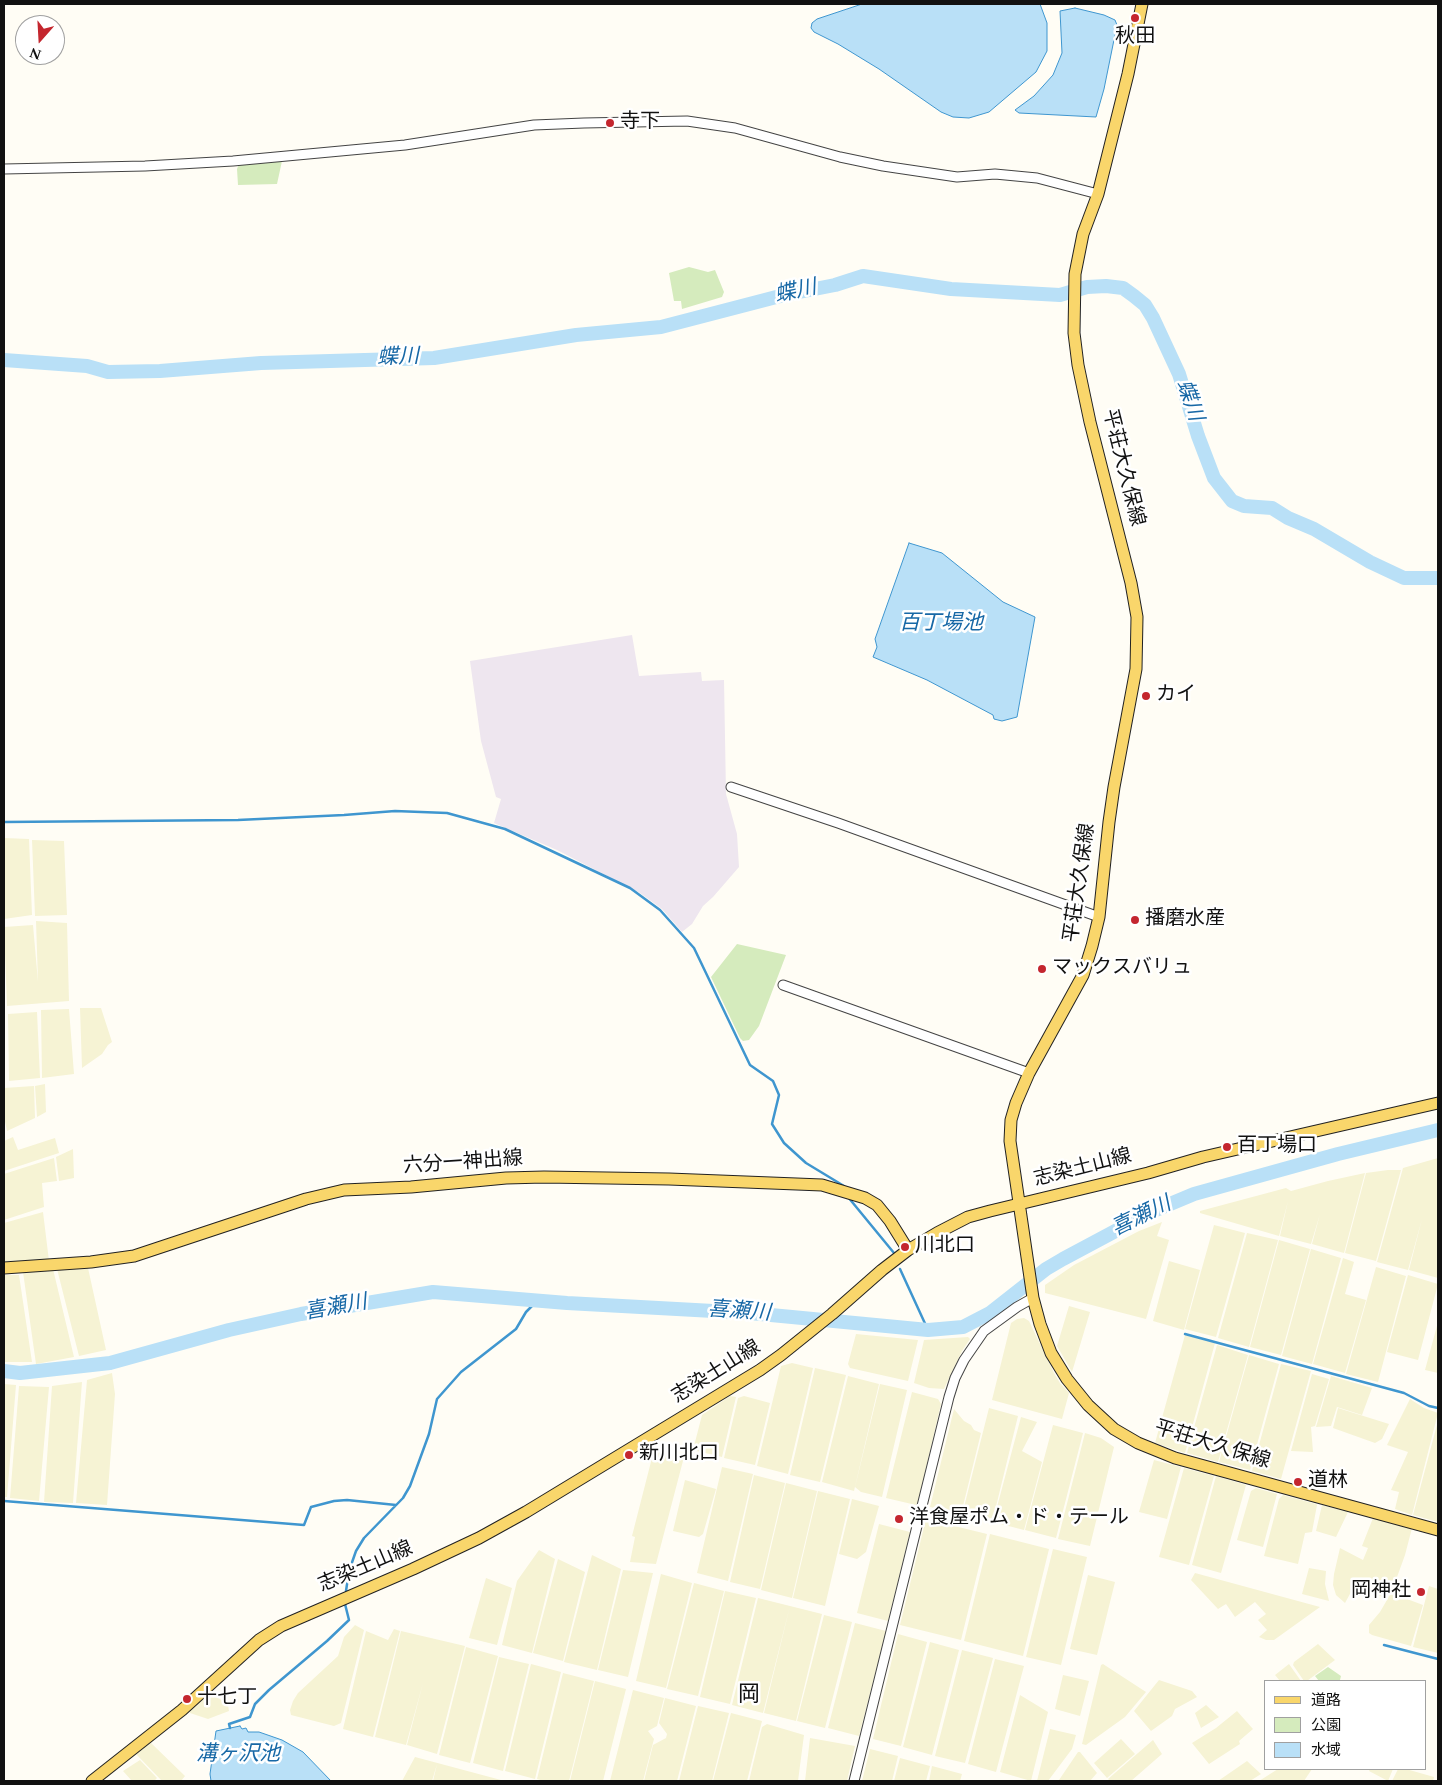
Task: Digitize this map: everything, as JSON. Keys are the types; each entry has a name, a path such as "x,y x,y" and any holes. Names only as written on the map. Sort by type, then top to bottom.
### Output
{"main road":[{"name":"平荘大久保線","path":"1142,4 1128,74 1098,194 1083,234 1076,280 1074,333 1078,365 1103,477 1118,526 1131,583 1137,617 1136,669 1109,822 1099,917 1092,946 1083,975 1029,1073 1011,1120 1010,1141 1033,1295 1040,1324 1052,1353 1066,1379 1094,1411 1114,1429 1138,1443 1175,1458 1438,1530"},
{"name":"志染土山線","path":"92,1781 182,1710 259,1640 281,1626 413,1569 479,1538 526,1512 760,1370 832,1314 908,1250 968,1217 1148,1173 1203,1157 1438,1103"},
{"name":"六分一神出線","path":"4,1268 91,1262 134,1256 306,1199 344,1190 544,1177 669,1179 822,1185 865,1198 877,1205 890,1221 908,1250"}],"street":[{"path":"4,169 145,166 233,161 405,145 534,126 593,122 688,121 735,128 840,157 883,166 957,177 995,174 1037,178 1098,194"},
{"path":"731,787 838,823 1099,917"},
{"path":"782,985 1029,1073"},
{"path":"854,1781 925,1491 955,1378 964,1360 984,1331 1033,1295"}],"shaded area":[{"path":"632,635 639,676 701,672 702,681 724,680 726,794 737,834 739,867 703,906 692,924 682,932 662,909 640,893 557,850 494,823 501,799 496,797 481,741 470,661"},
{"path":"4,838 29,839 32,915 4,919"},
{"path":"32,840 64,841 67,915 35,916"},
{"path":"36,921 67,923 69,1001 7,1006 4,927 33,925 38,982"},
{"path":"80,1008 101,1008 112,1042 102,1054 82,1068"},
{"path":"69,1009 74,1074 42,1078 41,1010"},
{"path":"37,1012 40,1078 9,1081 8,1014"},
{"path":"45,1084 46,1112 37,1117 35,1086"},
{"path":"34,1086 35,1118 7,1131 4,1117 4,1088"},
{"path":"13,1137 18,1150 55,1138 59,1153 4,1171 4,1141"},
{"path":"73,1149 74,1178 59,1181 56,1157"},
{"path":"54,1158 57,1181 42,1183 44,1207 4,1220 4,1174"},
{"path":"1438,1158 1438,1278 1409,1270 1422,1219 1408,1270 1377,1262 1403,1168"},
{"path":"1401,1170 1376,1261 1345,1253 1366,1173"},
{"path":"1365,1173 1344,1253 1312,1244 1320,1214 1311,1244 1280,1236 1288,1201 1279,1236 1200,1213 1200,1211 1286,1188 1291,1191"},
{"path":"43,1212 49,1261 4,1264 4,1223"},
{"path":"1162,1222 1157,1236 1169,1240 1146,1319 1045,1293 1045,1285 1074,1265 1139,1231"},
{"path":"1214,1225 1245,1233 1216,1337 1185,1329"},
{"path":"1247,1233 1278,1240 1249,1347 1218,1338"},
{"path":"1279,1240 1310,1249 1281,1355 1250,1347"},
{"path":"1311,1249 1341,1258 1312,1364 1282,1356"},
{"path":"1343,1258 1354,1262 1345,1294 1366,1300 1345,1373 1313,1364"},
{"path":"1169,1261 1200,1270 1184,1330 1153,1321"},
{"path":"1376,1267 1406,1276 1378,1382 1346,1374"},
{"path":"88,1268 106,1350 79,1356 57,1269"},
{"path":"53,1269 74,1357 36,1364 23,1272"},
{"path":"4,1275 19,1275 32,1362 4,1362"},
{"path":"1408,1275 1438,1284 1418,1360 1387,1352"},
{"path":"1069,1306 1090,1312 1072,1372 1057,1346"},
{"path":"1024,1318 1029,1321 1054,1373 1069,1393 1062,1419 992,1400 1011,1323 1017,1319"},
{"path":"1438,1322 1438,1373 1425,1370"},
{"path":"856,1334 918,1340 908,1381 850,1368 848,1364"},
{"path":"1185,1335 1215,1343 1185,1453 1155,1443"},
{"path":"968,1337 970,1339 962,1351 944,1389 929,1388 914,1383 924,1340"},
{"path":"1217,1345 1248,1355 1218,1462 1187,1453"},
{"path":"1249,1355 1279,1364 1250,1470 1219,1462"},
{"path":"792,1363 813,1368 788,1474 757,1466 781,1366"},
{"path":"1281,1364 1311,1371 1281,1479 1252,1471"},
{"path":"815,1368 846,1375 820,1482 790,1475"},
{"path":"112,1373 115,1394 107,1505 76,1503 87,1380"},
{"path":"1312,1374 1329,1379 1315,1426 1311,1427 1313,1452 1291,1451"},
{"path":"848,1376 879,1384 854,1491 822,1482"},
{"path":"1331,1376 1372,1388 1362,1415 1337,1407 1331,1426 1316,1427"},
{"path":"82,1382 73,1503 44,1502 52,1386"},
{"path":"4,1384 16,1385 7,1497 4,1497"},
{"path":"880,1384 907,1390 882,1497 861,1492 855,1487"},
{"path":"19,1386 49,1387 39,1501 10,1498"},
{"path":"912,1392 938,1399 941,1404 916,1505 886,1498"},
{"path":"730,1396 736,1397 722,1457 693,1450 702,1415"},
{"path":"744,1396 770,1403 755,1465 724,1458 738,1398"},
{"path":"1410,1399 1424,1408 1438,1413 1412,1515 1395,1509 1399,1492 1391,1490 1408,1452 1387,1445"},
{"path":"989,1408 1018,1416 992,1523 962,1515"},
{"path":"1338,1408 1389,1424 1382,1439 1375,1443 1333,1428"},
{"path":"954,1409 974,1430 981,1433 961,1514 930,1507"},
{"path":"1021,1417 1037,1422 1022,1451 1042,1462 1024,1530 993,1522"},
{"path":"1438,1421 1438,1522 1413,1515"},
{"path":"1053,1425 1083,1433 1056,1538 1025,1530"},
{"path":"1085,1433 1101,1438 1114,1447 1090,1546 1058,1539"},
{"path":"654,1450 684,1457 656,1564 630,1562 635,1537 632,1536"},
{"path":"1154,1460 1181,1467 1167,1519 1139,1512"},
{"path":"722,1467 753,1474 728,1581 697,1573"},
{"path":"1184,1468 1214,1476 1189,1565 1159,1557"},
{"path":"754,1475 785,1483 760,1589 730,1582"},
{"path":"1216,1476 1246,1485 1221,1573 1192,1565"},
{"path":"685,1480 716,1489 703,1534 699,1537 673,1531"},
{"path":"786,1483 817,1491 792,1598 761,1590"},
{"path":"1256,1488 1277,1494 1263,1547 1237,1540 1251,1491"},
{"path":"818,1491 850,1499 825,1606 793,1598"},
{"path":"1283,1495 1317,1505 1312,1532 1305,1533 1298,1564 1264,1556 1279,1499"},
{"path":"852,1499 879,1506 866,1552 857,1559 839,1554"},
{"path":"1322,1505 1348,1512 1336,1537 1316,1531"},
{"path":"1373,1518 1412,1528 1405,1555 1397,1577 1384,1598 1356,1583 1345,1603 1336,1595 1333,1585 1340,1548 1363,1560 1368,1548 1362,1546"},
{"path":"926,1519 987,1534 961,1640 900,1625"},
{"path":"879,1524 910,1532 888,1621 857,1613"},
{"path":"990,1534 1049,1549 1023,1656 964,1641"},
{"path":"1053,1549 1087,1557 1061,1665 1026,1657"},
{"path":"539,1550 555,1559 532,1653 502,1645 517,1581"},
{"path":"592,1555 621,1569 597,1670 564,1662"},
{"path":"558,1559 585,1572 563,1661 533,1653"},
{"path":"1309,1568 1326,1571 1325,1584 1329,1601 1302,1594"},
{"path":"623,1570 653,1573 628,1677 598,1670"},
{"path":"1195,1573 1320,1607 1274,1640 1266,1640 1259,1637 1267,1630 1258,1620 1266,1614 1255,1602 1235,1617 1226,1604 1218,1609 1191,1580"},
{"path":"661,1574 692,1583 666,1688 636,1681"},
{"path":"1088,1575 1115,1582 1097,1655 1070,1649"},
{"path":"486,1578 512,1588 497,1645 469,1638"},
{"path":"694,1583 724,1591 698,1696 667,1689"},
{"path":"1429,1586 1438,1589 1438,1653 1413,1647"},
{"path":"725,1591 756,1598 730,1704 700,1697"},
{"path":"1391,1593 1423,1605 1411,1646 1369,1633 1369,1625 1380,1612"},
{"path":"758,1598 790,1606 763,1713 732,1705"},
{"path":"790,1606 822,1614 796,1721 764,1713"},
{"path":"824,1615 852,1622 825,1728 797,1721"},
{"path":"855,1623 886,1631 859,1736 828,1728"},
{"path":"355,1625 364,1630 341,1723 334,1726 291,1715 290,1710 298,1693 338,1656 344,1637"},
{"path":"394,1629 400,1631 373,1737 343,1729 366,1631 388,1640"},
{"path":"401,1631 465,1646 437,1754 407,1745 423,1683 406,1745 375,1737"},
{"path":"898,1634 927,1642 901,1746 873,1739"},
{"path":"930,1642 959,1650 932,1755 903,1747"},
{"path":"1318,1644 1335,1660 1308,1680 1303,1680 1293,1665 1294,1662"},
{"path":"466,1647 498,1656 470,1763 439,1755"},
{"path":"962,1650 993,1658 965,1763 935,1756"},
{"path":"499,1657 529,1664 503,1771 473,1763"},
{"path":"995,1659 1024,1666 996,1772 968,1764"},
{"path":"531,1664 561,1672 535,1779 505,1771"},
{"path":"1103,1664 1146,1692 1125,1717 1086,1745 1082,1744 1101,1665"},
{"path":"1289,1664 1300,1680 1279,1680 1275,1675"},
{"path":"563,1673 594,1681 569,1781 544,1781 537,1779"},
{"path":"1063,1675 1089,1681 1080,1716 1055,1709"},
{"path":"1159,1680 1192,1691 1197,1697 1175,1709 1172,1716 1151,1731 1134,1711"},
{"path":"595,1681 626,1689 603,1781 570,1781"},
{"path":"633,1690 664,1698 657,1726 648,1731 654,1739 643,1781 610,1781"},
{"path":"209,1691 228,1705 229,1711 208,1719 190,1713 190,1709"},
{"path":"1020,1695 1048,1712 1031,1781 1000,1772"},
{"path":"665,1698 696,1706 677,1781 644,1781 653,1745 666,1738 667,1734 659,1723"},
{"path":"1206,1705 1219,1717 1201,1728 1195,1713"},
{"path":"698,1706 729,1713 712,1781 679,1781"},
{"path":"1237,1711 1253,1729 1239,1741 1240,1744 1209,1764 1192,1743 1216,1728"},
{"path":"731,1713 762,1721 747,1781 713,1781"},
{"path":"767,1724 804,1735 798,1781 749,1781 762,1727"},
{"path":"1050,1729 1076,1735 1072,1749 1048,1781 1037,1781"},
{"path":"810,1738 855,1746 847,1781 805,1781"},
{"path":"1121,1739 1135,1754 1107,1778 1094,1763"},
{"path":"1153,1740 1162,1754 1131,1781 1110,1781 1108,1779"},
{"path":"150,1742 185,1776 181,1781 162,1781 136,1754"},
{"path":"870,1749 898,1756 892,1781 862,1781"},
{"path":"1078,1752 1097,1773 1090,1781 1060,1781 1059,1780"},
{"path":"415,1757 501,1780 433,1781 437,1764 432,1781 402,1781"},
{"path":"900,1758 930,1766 926,1781 894,1781"},
{"path":"140,1760 157,1778 154,1781 132,1781 123,1771"},
{"path":"1247,1761 1261,1774 1250,1781 1218,1781"},
{"path":"932,1766 962,1774 960,1781 929,1781"},
{"path":"1276,1770 1311,1770 1304,1781 1259,1781"},
{"path":"1370,1770 1393,1770 1388,1781"},
{"path":"1398,1770 1410,1770 1434,1777 1433,1781 1392,1781"}],"green space":[{"path":"282,161 277,184 238,185 237,169 239,164"},
{"path":"689,267 708,272 715,270 724,292 722,297 682,309 681,301 674,301 669,273"},
{"path":"737,944 786,955 759,1026 749,1040 743,1041 711,977"},
{"path":"1328,1667 1341,1676 1340,1680 1318,1680 1315,1676"}],"water":[{"path":"862,4 1040,4 1047,23 1047,51 1036,72 989,112 969,118 953,117 941,112 879,69 814,32 811,28 812,23 817,19"},
{"path":"1075,8 1104,15 1115,20 1117,25 1104,89 1096,117 1019,113 1015,110 1034,96 1053,75 1062,53 1060,11"},
{"name":"百丁場池","path":"909,543 942,553 1003,602 1035,617 1017,717 1002,721 994,719 993,715 927,680 873,657 877,647 875,639"},
{"name":"溝ヶ沢池","path":"240,1726 242,1729 246,1728 248,1732 259,1732 282,1740 303,1752 331,1781 211,1781 210,1774 216,1731"}],"waterway":[{"name":"蝶川","path":"4,360 87,366 108,372 160,371 261,363 434,358 576,335 661,327 784,295 835,285 863,276 951,289 1060,295 1087,287 1106,286 1123,288 1145,305 1153,318 1179,374 1198,436 1214,478 1232,501 1244,506 1272,508 1288,518 1314,529 1370,562 1404,578 1438,578"},
{"path":"4,822 238,820 395,811 447,813 505,829 630,888 660,910 694,948 750,1065 773,1081 779,1095 772,1124 784,1143 806,1163 844,1186"},
{"name":"喜瀬川","path":"4,1371 20,1373 110,1363 229,1330 301,1314 433,1292 567,1303 750,1313 928,1330 963,1327 990,1313 1046,1269 1063,1259 1151,1212 1194,1194 1338,1154 1438,1130"},
{"path":"848,1197 894,1253"},
{"path":"900,1269 928,1330"},
{"path":"346,1591 349,1571 356,1551 364,1538 403,1498 410,1486 429,1434 437,1399 461,1372 516,1329 526,1312 538,1300"},
{"path":"1185,1334 1404,1393 1429,1406 1438,1408"},
{"path":"4,1501 304,1525 311,1507 334,1501 347,1500 396,1505"},
{"path":"230,1728 229,1724 250,1717 255,1704 269,1690 349,1620 345,1604"},
{"path":"1384,1645 1438,1659"}],"place":[{"name":"秋田","path":"1135,18"},
{"name":"寺下","path":"610,123"},
{"name":"カイ","path":"1146,696"},
{"name":"播磨水産","path":"1135,920"},
{"name":"マックスバリュ","path":"1042,969"},
{"name":"百丁場口","path":"1227,1147"},
{"name":"川北口","path":"905,1247"},
{"name":"新川北口","path":"629,1455"},
{"name":"道林","path":"1298,1482"},
{"name":"洋食屋ポム・ド・テール","path":"899,1519"},
{"name":"岡神社","path":"1421,1592"},
{"name":"十七丁","path":"187,1699"}],"district":[{"name":"岡","path":"749,1697"}]}
